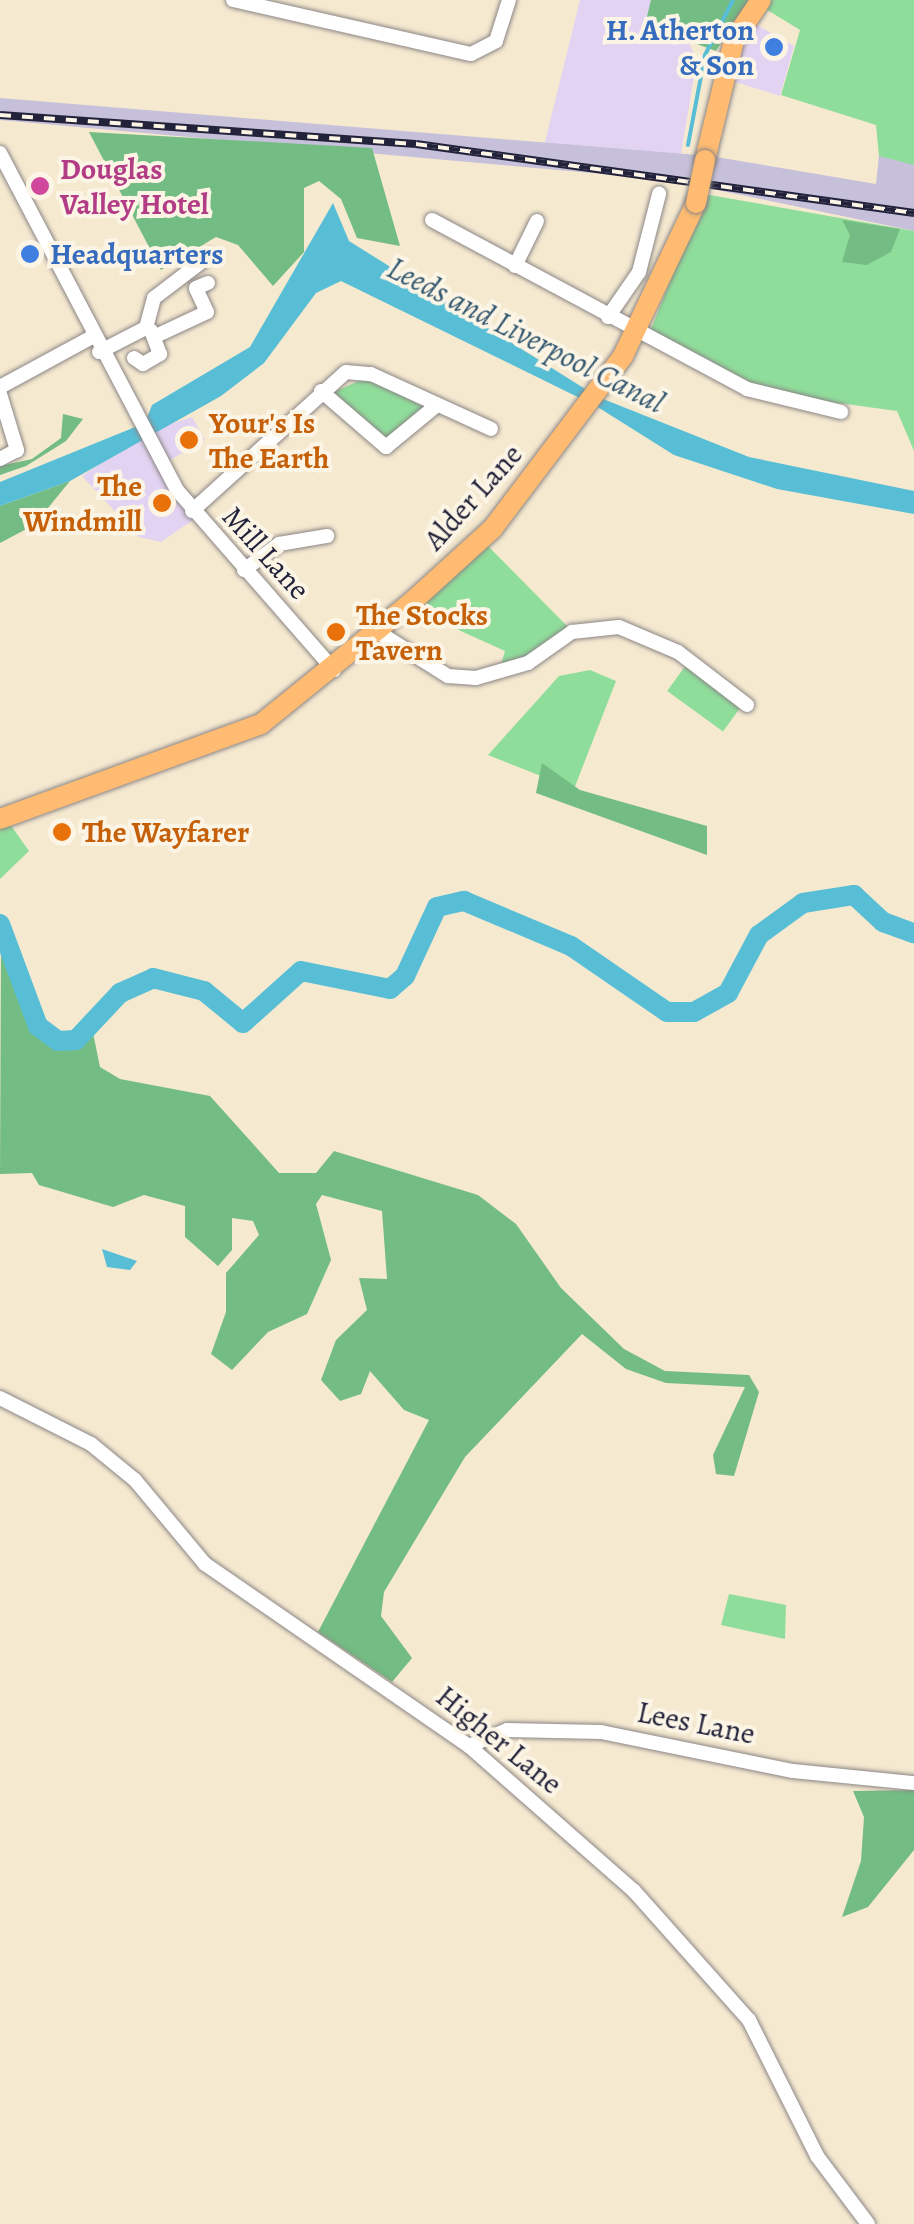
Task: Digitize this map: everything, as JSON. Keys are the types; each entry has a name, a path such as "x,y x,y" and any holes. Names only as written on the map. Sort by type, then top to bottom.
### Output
{"highway":[{"name":"Alder Lane","path":"0,819 236,737 334,670 493,528 638,334 696,203 734,40 761,0"}],"street":[{"path":"233,0 261,2 471,54 496,42 509,0"},
{"name":"Mill Lane","path":"0,153 4,175 149,446 192,512 334,670"},
{"path":"608,317 639,272 659,194"},
{"path":"515,266 538,219"},
{"path":"432,220 638,334 747,389 841,412"},
{"path":"134,358 160,354 152,332 154,298 209,256"},
{"path":"100,352 207,312 196,288 208,282"},
{"path":"0,459 17,450 0,391 92,337"},
{"path":"192,512 321,391 358,370 491,429"},
{"path":"321,391 386,447 437,405"},
{"path":"244,570 279,544 317,535"},
{"path":"378,632 448,676 476,678 528,663 572,632 619,627 678,652 747,705"},
{"name":"Higher Lane","path":"0,1398 91,1444 136,1480 205,1564 469,1746 634,1891 727,1991 770,2052 817,2156 868,2224"},
{"name":"Lees Lane","path":"469,1746 507,1730 601,1732 792,1772 914,1783"}],"shaded area":[{"path":"580,0 656,0 686,37 697,60 680,159 544,146"},
{"path":"750,21 794,46 780,96 726,79"},
{"path":"0,98 710,156 876,184 879,155 914,164 914,231 669,180 0,120"},
{"path":"192,417 205,440 158,467 193,520 161,542 139,537 82,476 150,431"}],"green space":[{"path":"651,0 749,0 716,51 645,25"},
{"path":"770,0 914,0 914,165 879,156 876,125 781,95 800,30 764,8"},
{"path":"89,132 372,148 400,246 357,238 341,199 319,181 304,188 304,252 273,286 238,245 216,237 161,270"},
{"path":"704,194 914,231 914,451 897,411 773,394 650,332"},
{"path":"842,220 900,229 891,252 867,265 842,262 850,235"},
{"path":"367,377 424,407 392,438 379,440 332,393"},
{"path":"63,414 83,419 66,441 26,466 0,475 0,466 32,459 61,438"},
{"path":"70,481 34,525 0,543 0,506"},
{"path":"487,545 568,627 555,644 500,668 505,651 412,609"},
{"path":"686,665 742,706 723,731 667,691"},
{"path":"590,670 616,681 574,789 488,755 559,676"},
{"path":"542,763 580,790 707,826 707,855 536,793"},
{"path":"10,824 29,851 0,879 0,828"},
{"path":"1,950 41,1034 65,1044 93,1033 100,1067 120,1079 210,1096 279,1173 316,1173 334,1151 478,1195 516,1224 561,1288 624,1349 665,1371 749,1375 759,1392 734,1476 716,1474 713,1455 745,1387 666,1383 626,1369 582,1334 465,1457 384,1592 381,1616 412,1658 392,1682 318,1632 429,1420 404,1410 370,1371 361,1394 340,1401 321,1380 336,1340 367,1310 359,1278 387,1279 382,1211 322,1195 316,1204 331,1260 307,1314 268,1332 232,1370 211,1354 226,1312 226,1273 259,1235 253,1221 232,1218 232,1250 218,1266 185,1237 185,1206 144,1195 113,1207 39,1185 32,1173 0,1174"},
{"path":"729,1594 786,1605 785,1639 721,1625"},
{"path":"914,1790 914,1850 868,1907 842,1917 861,1861 864,1817 853,1791"}],"water":[{"name":"Leeds and Liverpool Canal","path":"333,203 349,241 598,397 749,457 914,491 914,514 777,489 674,455 596,406 341,281 316,293 264,363 221,396 70,481 0,506 0,482 145,423 152,405 250,347"},
{"path":"102,1249 137,1261 130,1270 107,1267"}],"waterway":[{"path":"688,145 705,55 733,0"},
{"path":"0,924 38,1026 58,1041 76,1040 120,993 153,978 204,991 243,1023 301,971 390,989 405,976 437,907 464,901 571,946 667,1012 694,1012 728,993 759,935 803,903 854,895 883,922 914,933"}],"railway":[{"path":"0,115 416,144 914,213"}],"place":[{"name":"H. Atherton & Son","path":"774,47"},
{"name":"Douglas Valley Hotel","path":"40,186"},
{"name":"Headquarters","path":"30,254"},
{"name":"Your's Is The Earth","path":"189,440"},
{"name":"The Windmill","path":"162,503"},
{"name":"The Stocks Tavern","path":"336,632"},
{"name":"The Wayfarer","path":"62,832"}]}
